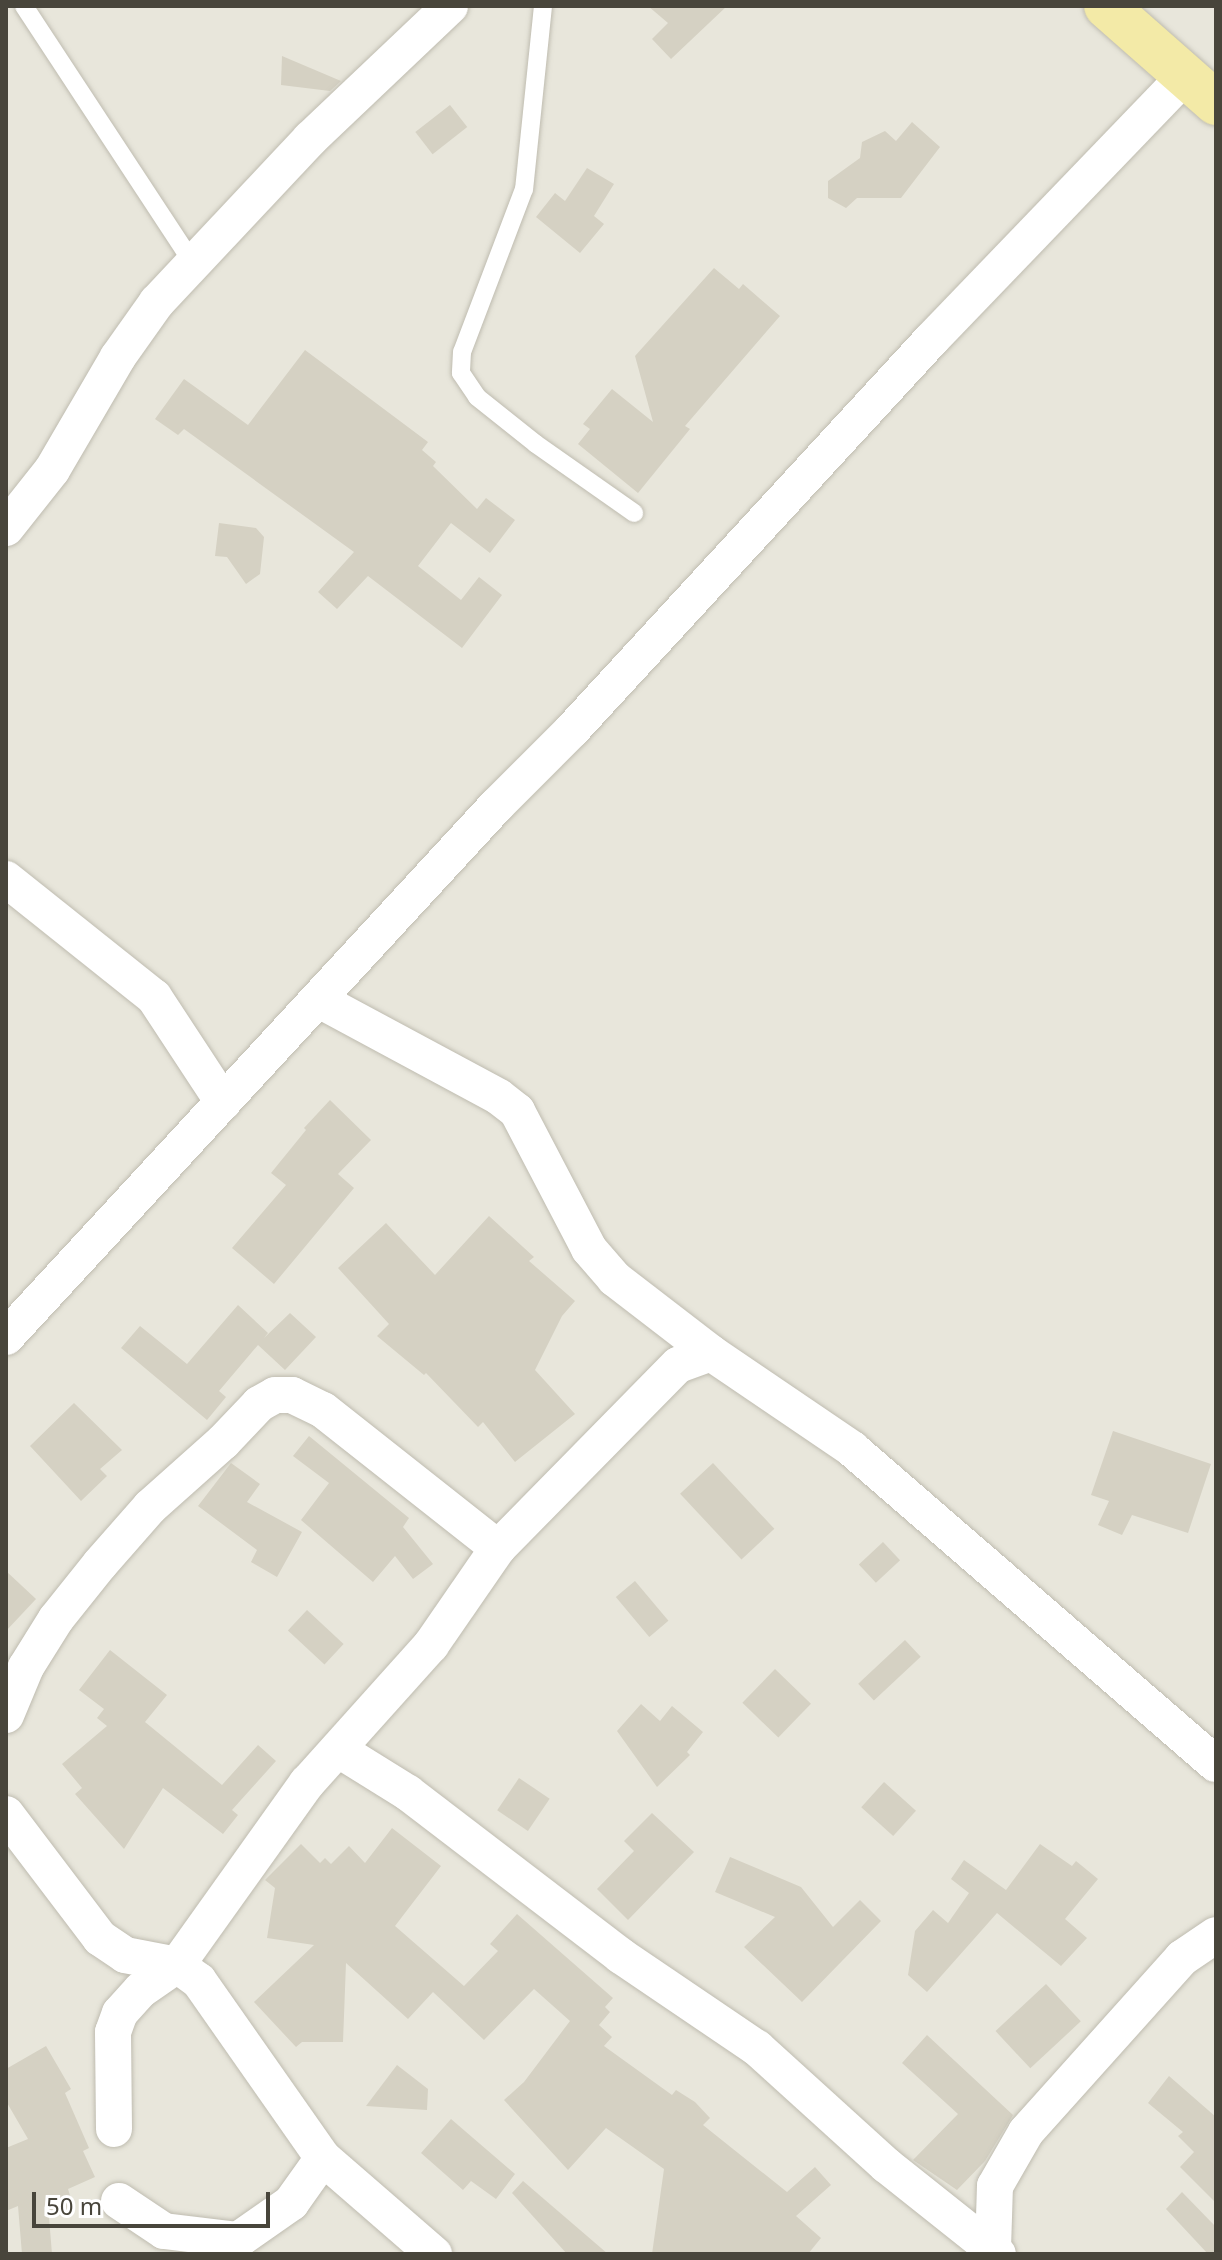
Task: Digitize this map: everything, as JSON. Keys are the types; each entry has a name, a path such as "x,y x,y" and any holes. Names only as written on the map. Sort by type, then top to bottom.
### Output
{"main road":[{"path":"1106,6 1200,90"}],"street":[{"path":"6,528 52,470 118,357 157,302 310,139 450,6"},
{"path":"6,1337 931,340 1200,90"},
{"path":"6,879 154,997 223,1102"},
{"path":"319,1000 499,1097 517,1111 589,1249 615,1279 711,1353 852,1449 1216,1764"},
{"path":"114,2129 113,2032 120,2013 141,1990 177,1965 307,1783 431,1645 498,1548 678,1365 711,1353"},
{"path":"6,1715 26,1667 48,1631 100,1564 150,1507 223,1442 259,1404 275,1395 292,1395 323,1410 498,1548"},
{"path":"339,1750 408,1793 621,1956 757,2048 886,2165 995,2252"},
{"path":"6,1814 100,1938 125,1955 177,1965 212,1997 323,2158 434,2254"},
{"path":"995,2252 995,2186 1026,2132 1182,1958 1216,1935"},
{"path":"119,2201 164,2231 238,2240 291,2203 323,2158"}],"lane":[{"path":"24,6 192,262"},
{"path":"543,6 524,189 462,352 461,373 477,397 536,444 634,513"}],"shaded area":[{"path":"6,6 1216,6 1216,2254 6,2254"}],"building":[{"path":"648,6 727,6 671,59 652,39 668,23"},
{"path":"282,56 341,81 330,91 281,85"},
{"path":"450,105 467,127 433,154 415,132"},
{"path":"912,122 940,147 901,198 857,198 846,208 828,198 828,181 860,158 862,142 885,131 896,141"},
{"path":"587,168 614,184 594,216 604,224 580,253 536,217 555,193 565,201"},
{"path":"714,268 739,289 743,284 780,316 685,426 690,429 638,493 578,444 590,429 583,424 612,389 653,422 635,356"},
{"path":"305,350 428,442 422,450 436,462 433,466 477,509 486,498 515,520 490,553 451,523 418,566 461,600 479,577 502,595 462,648 368,576 337,609 318,592 354,552 184,429 178,435 155,419 184,379 248,425"},
{"path":"219,523 256,528 264,537 260,574 246,584 227,557 215,556"},
{"path":"330,1100 371,1140 338,1174 354,1188 274,1284 232,1248 286,1185 271,1173 306,1130 304,1128"},
{"path":"489,1216 534,1257 529,1261 575,1301 562,1316 535,1370 575,1414 515,1462 483,1422 478,1427 426,1373 424,1375 377,1336 389,1324 338,1268 386,1223 435,1275"},
{"path":"238,1305 268,1333 264,1338 290,1313 316,1337 285,1370 258,1345 219,1391 226,1397 207,1420 121,1348 140,1326 187,1364"},
{"path":"74,1403 122,1450 100,1469 107,1476 81,1501 30,1446"},
{"path":"1113,1431 1211,1464 1188,1533 1132,1515 1122,1535 1098,1525 1109,1501 1091,1495"},
{"path":"309,1436 409,1518 403,1527 433,1564 413,1579 395,1556 373,1582 301,1520 329,1483 293,1456"},
{"path":"231,1463 260,1484 247,1502 302,1532 277,1577 251,1562 257,1550 198,1506"},
{"path":"713,1463 774,1529 741,1560 680,1494"},
{"path":"883,1542 900,1560 876,1583 859,1565"},
{"path":"6,1571 36,1599 6,1631"},
{"path":"635,1581 668,1621 649,1637 616,1597"},
{"path":"307,1610 344,1644 324,1665 288,1630"},
{"path":"905,1640 921,1657 874,1700 858,1684"},
{"path":"110,1650 167,1695 145,1722 222,1785 258,1745 276,1761 232,1810 238,1815 223,1834 163,1788 124,1849 75,1794 82,1788 62,1764 107,1726 97,1718 104,1709 79,1690"},
{"path":"775,1669 811,1704 778,1738 742,1703"},
{"path":"641,1704 660,1721 672,1706 703,1732 687,1752 690,1755 657,1787 617,1731"},
{"path":"519,1778 550,1799 528,1831 497,1810"},
{"path":"884,1782 916,1811 893,1836 861,1807"},
{"path":"652,1813 694,1852 628,1920 597,1889 634,1851 624,1841"},
{"path":"392,1828 441,1866 395,1926 464,1986 498,1951 490,1944 517,1914 613,1998 605,2007 610,2012 599,2025 612,2037 604,2046 672,2095 676,2090 695,2102 710,2118 703,2125 787,2192 815,2167 831,2185 796,2216 821,2238 808,2254 652,2254 664,2169 606,2128 568,2170 504,2100 524,2082 570,2021 534,1989 484,2040 433,1992 408,2019 346,1963 343,2042 302,2042 296,2047 254,2002 314,1945 267,1938 275,1888 265,1880 301,1844 320,1863 325,1858 331,1864 349,1846 365,1863"},
{"path":"1040,1844 1072,1866 1076,1861 1098,1879 1065,1919 1087,1938 1061,1966 997,1913 927,1992 908,1975 915,1931 933,1910 948,1923 969,1893 951,1879 964,1860 1006,1890"},
{"path":"730,1857 801,1887 833,1927 860,1900 881,1921 802,2002 744,1947 775,1917 715,1892"},
{"path":"1046,1984 1081,2021 1030,2068 996,2031"},
{"path":"927,2035 1013,2115 985,2161 957,2190 913,2160 958,2114 902,2063"},
{"path":"46,2046 71,2089 65,2093 89,2148 83,2151 95,2177 68,2189 74,2208 49,2217 52,2254 22,2254 18,2206 6,2211 6,2148 28,2139 6,2101 6,2069"},
{"path":"397,2065 428,2089 427,2110 366,2106"},
{"path":"1169,2076 1216,2117 1216,2203 1180,2167 1194,2152 1178,2136 1183,2132 1148,2103"},
{"path":"451,2119 515,2174 496,2199 471,2181 463,2190 421,2153"},
{"path":"523,2181 608,2254 567,2254 512,2193"},
{"path":"1182,2192 1216,2227 1216,2254 1208,2254 1166,2209"}]}
